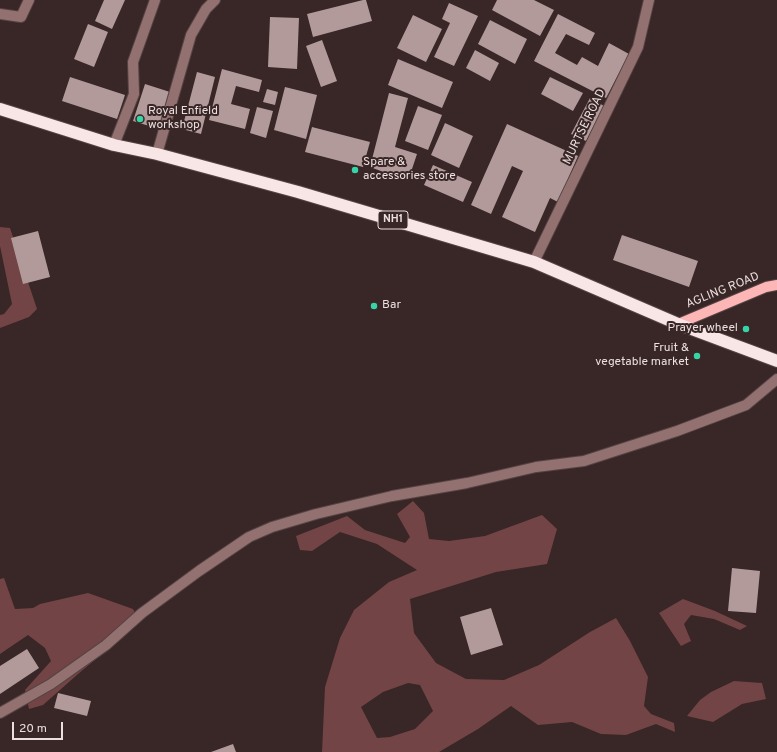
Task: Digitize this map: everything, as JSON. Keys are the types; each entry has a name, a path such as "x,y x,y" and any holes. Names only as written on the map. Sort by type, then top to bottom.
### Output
{"highway":[{"name":"NH1","path":"0,109 114,145 157,154 305,194 534,262 678,324 777,361"}],"main road":[{"name":"AGLING ROAD","path":"678,324 766,287 777,285"}],"street":[{"path":"0,14 21,17 29,0"},
{"path":"114,145 134,94 133,62 155,0"},
{"path":"157,154 191,35 206,9 215,0"},
{"name":"MURTSE ROAD","path":"534,262 638,47 649,0"},
{"path":"0,713 51,684 100,650 142,614 199,571 249,537 272,527 316,514 392,496 467,483 536,467 584,461 677,432 746,405 777,379"}],"shaded area":[{"path":"0,227 10,228 37,309 29,317 0,328 0,315 4,314 12,304 0,246"},
{"path":"413,501 424,513 429,539 449,541 485,536 542,515 557,529 547,564 496,572 410,599 414,633 436,663 466,679 504,680 539,665 590,632 616,618 630,641 648,677 644,706 651,714 674,723 675,732 656,724 626,735 601,734 572,722 538,725 511,706 478,729 439,752 322,752 325,687 340,638 354,610 389,582 417,570 377,544 340,532 312,551 300,550 296,536 347,516 365,530 405,543 410,537 397,514","holes":["408,683 420,685 433,711 415,729 390,737 377,738 361,707 383,692"]},
{"path":"4,578 15,609 33,608 40,604 88,593 133,609 140,622 43,705 29,709 25,690 51,661 45,648 28,635 0,654 0,579"},
{"path":"683,599 715,611 747,626 740,630 714,619 691,615 684,624 691,641 681,646 659,613"},
{"path":"734,681 762,683 766,699 742,704 713,722 687,716 700,700 711,692"}],"building":[{"path":"104,0 125,0 112,29 95,21"},
{"path":"366,0 372,21 313,37 307,14"},
{"path":"497,0 534,0 554,10 540,36 492,10"},
{"path":"449,3 478,16 454,66 434,57 450,23 442,19"},
{"path":"558,14 595,33 589,45 566,34 555,53 577,65 582,57 598,66 609,43 629,54 606,98 534,61"},
{"path":"413,15 442,29 426,62 397,48"},
{"path":"270,17 299,18 297,69 268,67"},
{"path":"490,20 527,39 515,64 478,44"},
{"path":"88,24 108,32 94,67 74,59"},
{"path":"322,40 337,81 321,87 306,46"},
{"path":"475,50 499,63 490,81 466,68"},
{"path":"398,59 453,82 442,108 388,85"},
{"path":"222,69 262,80 259,92 236,86 231,104 250,109 245,129 209,120"},
{"path":"197,72 215,77 201,134 182,129"},
{"path":"70,77 125,95 117,119 62,101"},
{"path":"550,77 583,93 573,111 541,94"},
{"path":"145,84 170,92 159,129 133,121"},
{"path":"285,87 317,95 306,139 274,130"},
{"path":"267,89 278,92 275,105 263,102"},
{"path":"389,93 408,98 395,147 417,154 408,181 370,167"},
{"path":"590,98 604,106 586,141 571,134"},
{"path":"418,106 442,115 428,150 405,141"},
{"path":"257,107 273,111 266,138 250,133"},
{"path":"445,123 473,136 459,168 431,155"},
{"path":"507,124 578,156 558,202 550,198 535,232 502,217 523,171 512,166 491,214 471,205"},
{"path":"312,127 370,142 363,167 305,152"},
{"path":"433,165 472,182 463,202 424,185"},
{"path":"38,231 50,277 23,284 11,238"},
{"path":"622,235 698,261 689,287 613,260"},
{"path":"732,568 760,571 756,613 728,611"},
{"path":"491,608 503,645 471,655 460,617"},
{"path":"27,649 39,668 0,694 0,666"},
{"path":"58,693 91,701 87,716 54,708"},
{"path":"233,744 236,752 211,752"}],"place":[{"name":"Royal Enfield workshop","path":"140,119"},
{"name":"Spare & accessories store","path":"355,170"},
{"name":"Bar","path":"374,306"},
{"name":"Prayer wheel","path":"746,329"},
{"name":"Fruit & vegetable market","path":"697,356"}]}
